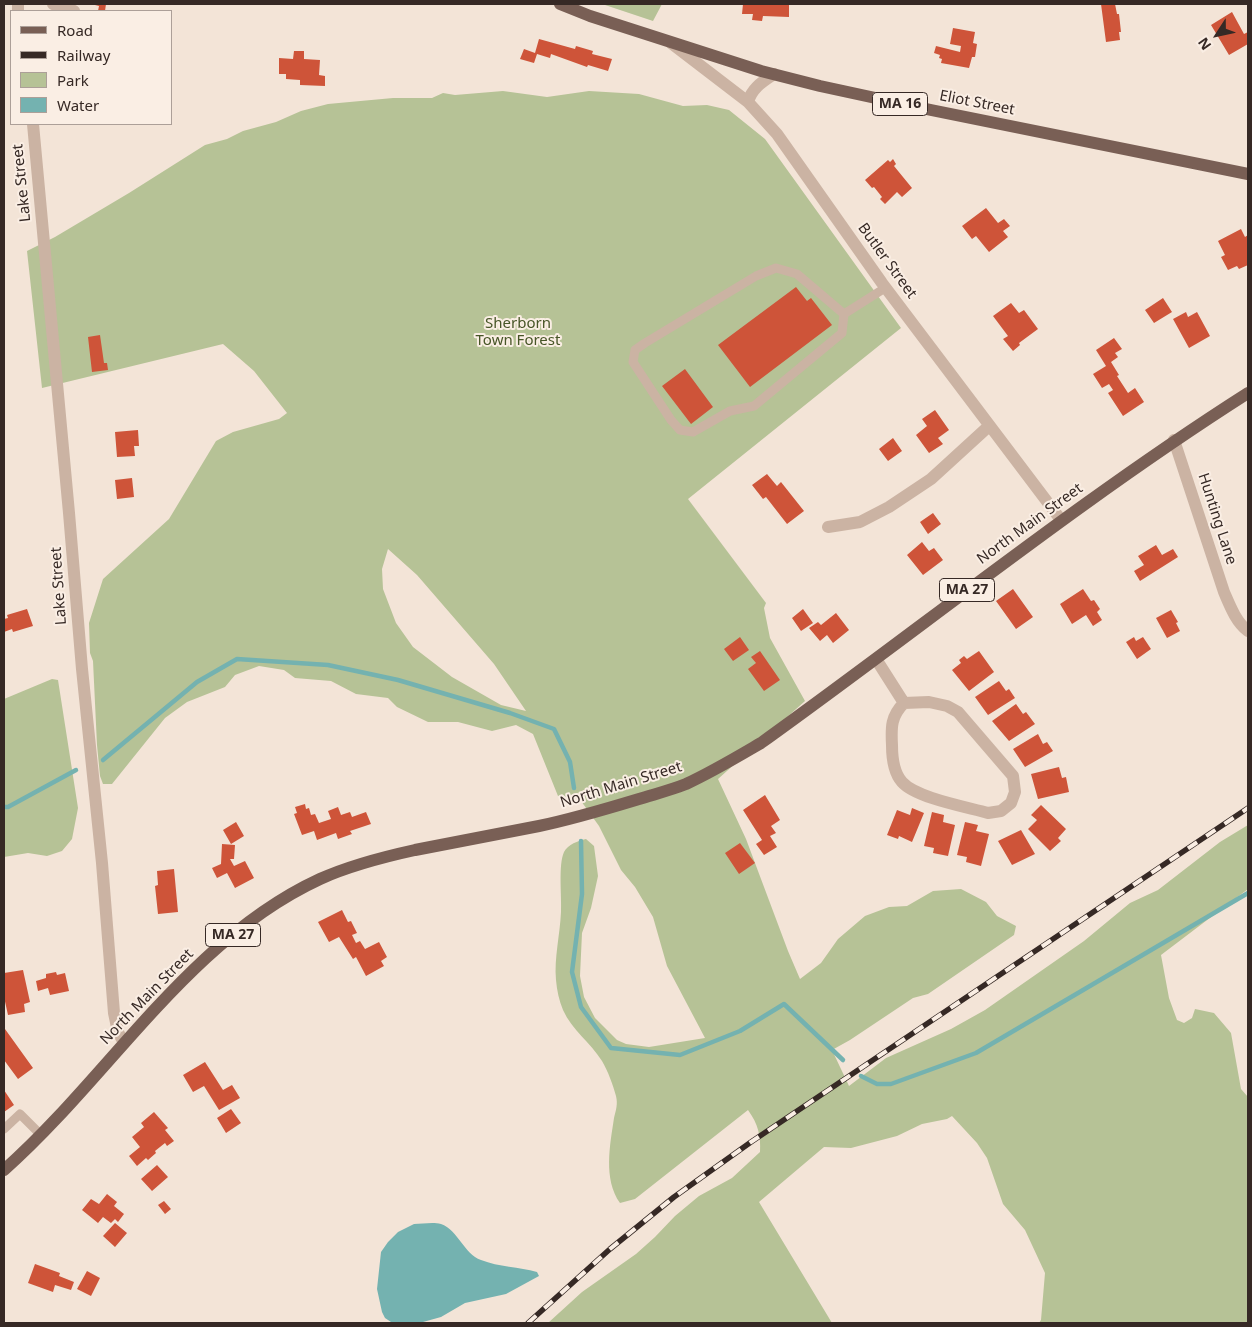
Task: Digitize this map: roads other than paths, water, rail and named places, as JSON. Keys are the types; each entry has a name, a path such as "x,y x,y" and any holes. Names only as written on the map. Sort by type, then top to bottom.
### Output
{"main road":[{"name":"Eliot Street","path":"560,4 590,16 774,74 931,110 1248,174"},
{"name":"North Main Street","path":"5,1166 41,1135 166,998 226,941 267,909 306,886 352,866 384,857 538,826 603,810 684,784 711,772 761,742 876,659 1061,520 1174,440 1248,393"}],"street":[{"path":"53,4 71,10"},
{"name":"Butler Street","path":"668,40 748,102 777,134 885,288 1061,520"},
{"path":"748,102 750,94 756,87 774,74"},
{"name":"Lake Street","path":"32,125 67,483 114,1013 116,1026 124,1043"},
{"path":"828,527 860,522 889,506 931,478 989,426"},
{"name":"Hunting Lane","path":"1174,440 1200,524 1224,592 1233,612 1248,631"},
{"path":"876,659 904,702"},
{"path":"904,702 929,702 947,706 958,712 1013,776 1015,792 1011,803 1001,811 988,813 915,792 902,783 896,774 891,732 895,712 904,702"}],"lane":[{"path":"776,268 797,274 844,314 842,332 754,406 730,411 694,432 680,430 671,420 634,362 635,350 645,343 756,276 776,268"},
{"path":"844,314 885,288"},
{"path":"4,1129 20,1114 41,1135"}],"water":[{"path":"414,1224 441,1224 452,1231 475,1257 495,1264 537,1272 539,1276 506,1294 465,1303 441,1317 423,1322 391,1322 385,1318 382,1312 377,1289 381,1252 398,1232"}],"waterway":[{"path":"103,760 197,682 237,659 328,665 398,680 510,713 554,729 570,762 574,788"},
{"path":"4,807 8,807 76,770"},
{"path":"581,841 582,894 572,972 581,1007 611,1048 680,1055 740,1031 784,1004 843,1060"},
{"path":"861,1076 877,1084 891,1084 976,1053 1248,893"}],"railway":[{"path":"528,1323 610,1249 674,1197 751,1142 1248,808"}],"park label":[{"name":"Sherborn Town Forest","path":"518,332"}]}
